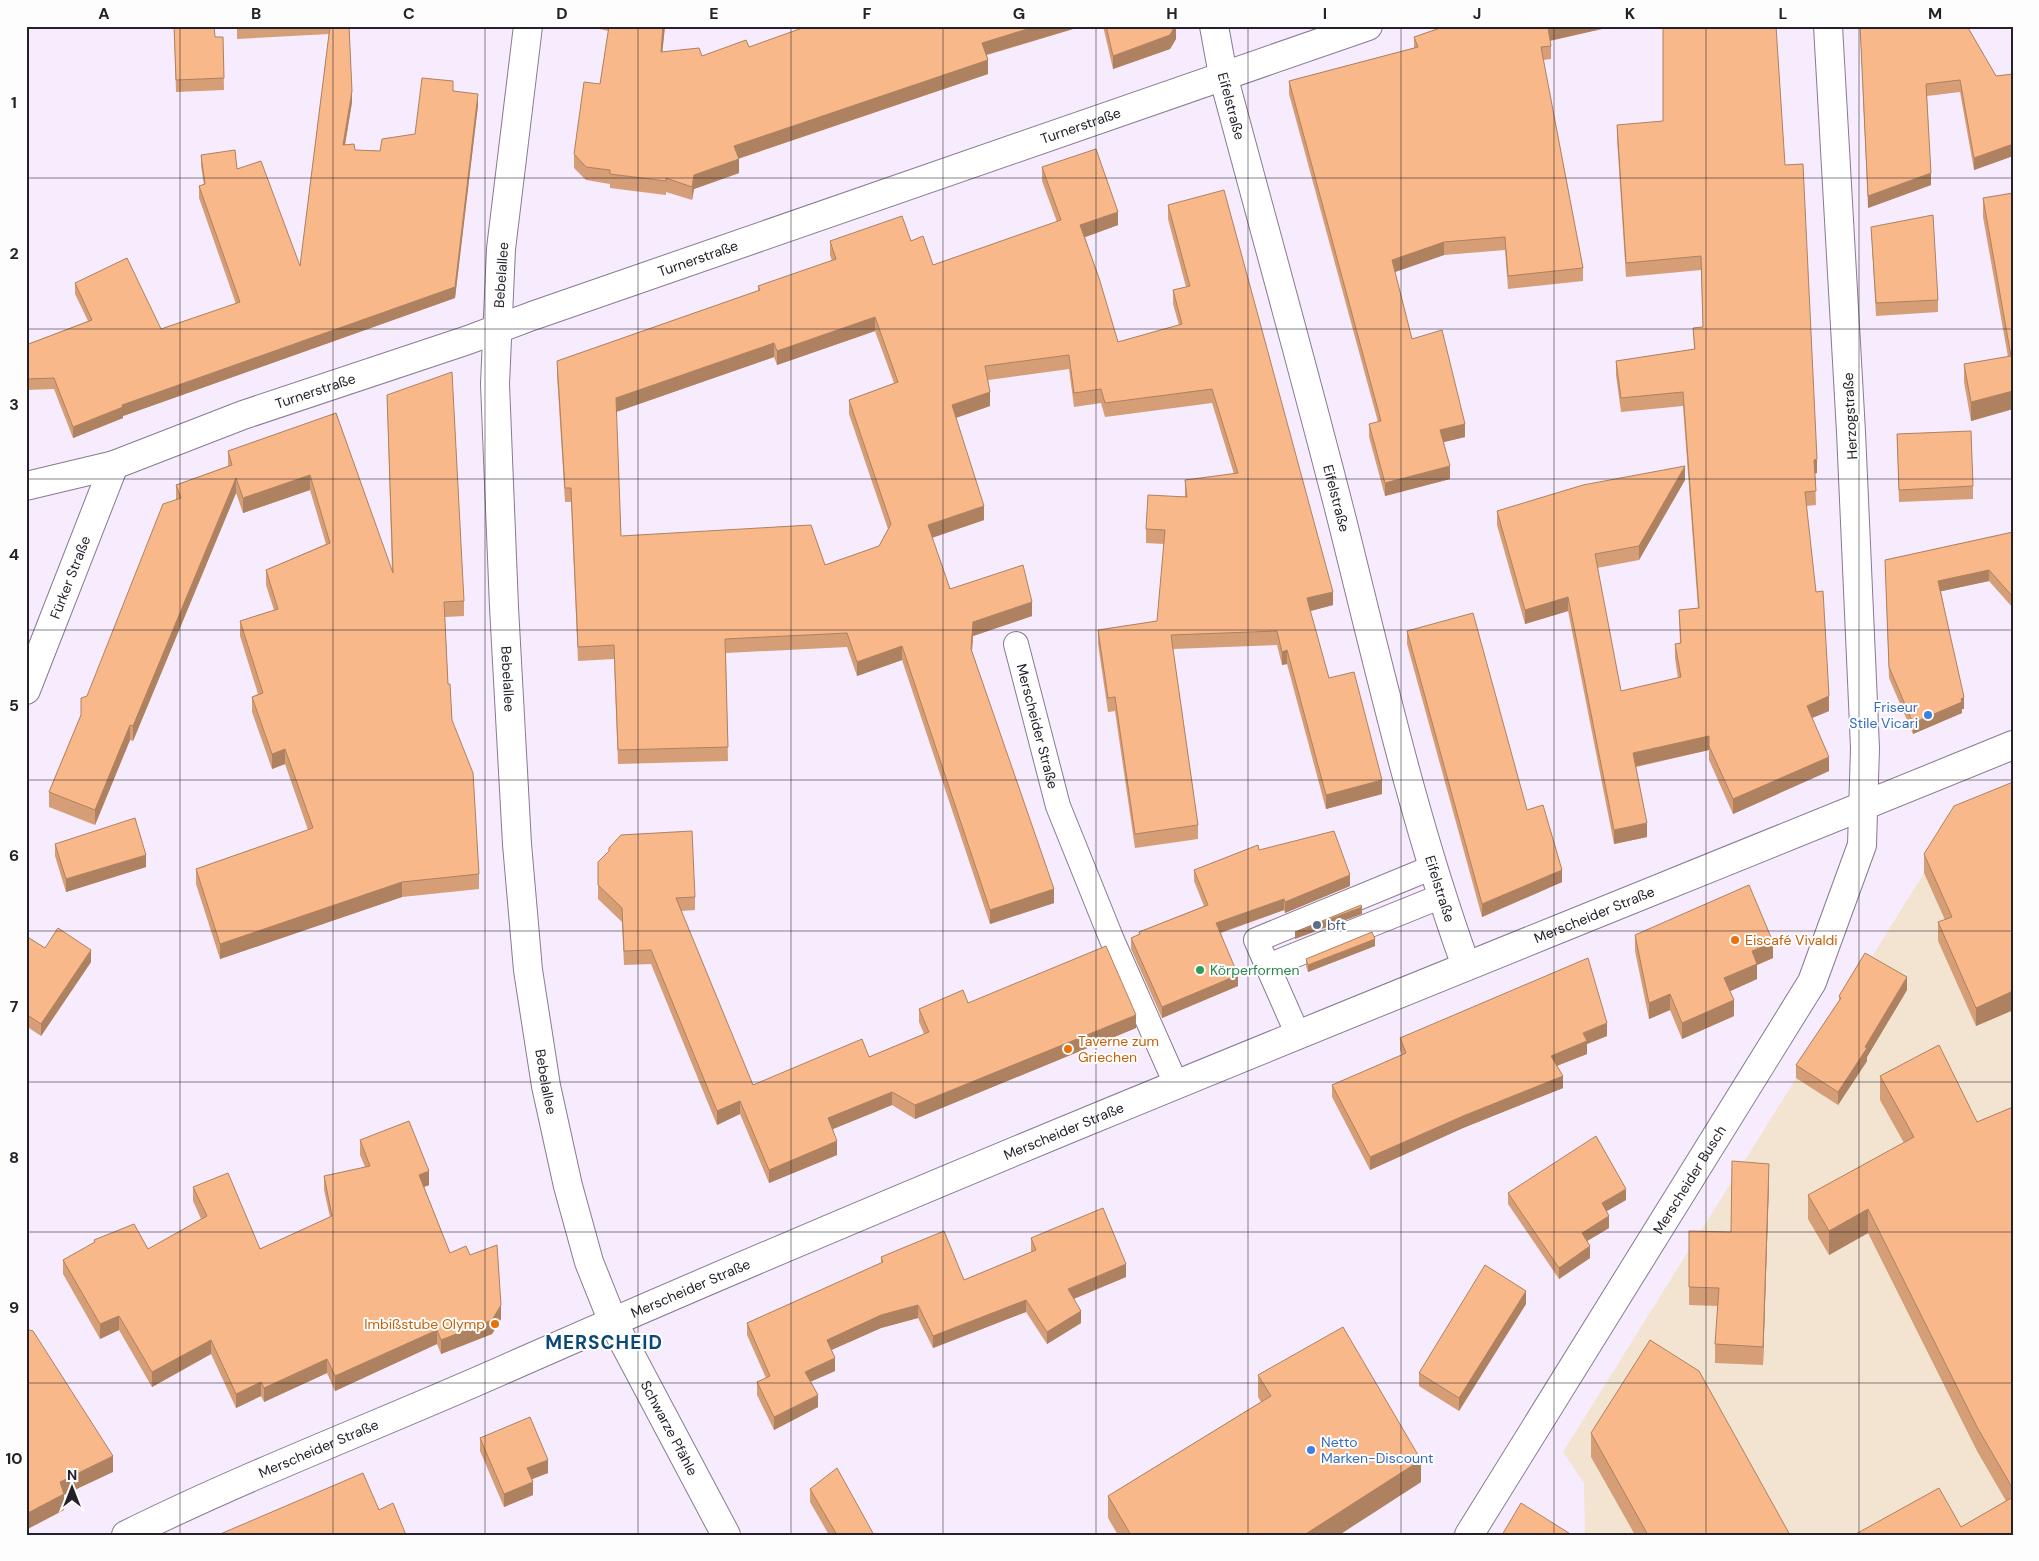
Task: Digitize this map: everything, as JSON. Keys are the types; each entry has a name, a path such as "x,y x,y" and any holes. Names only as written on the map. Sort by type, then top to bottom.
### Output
{"street":[{"name":"Bebelallee","path":"528,26 502,249 497,328 496,402 504,607 517,844 528,970 546,1086 568,1186 589,1262 614,1322"},
{"name":"Eifelstraße","path":"1214,26 1223,75 1433,867 1466,966"},
{"name":"Turnerstraße","path":"26,486 114,465 243,415 1368,26"},
{"name":"Herzogstraße","path":"1828,26 1852,442 1865,748 1862,806"},
{"name":"Fürker Straße","path":"26,690 114,465"},
{"name":"Merscheider Straße","path":"126,1535 238,1481 448,1395 940,1182 1176,1084 2013,745"},
{"name":"Merscheider Busch","path":"1469,1535 1812,982 1862,845 1862,806"},
{"name":"Schwarze Pfähle","path":"614,1322 726,1535"}],"lane":[{"name":"Merscheider Straße","path":"1016,644 1058,806 1112,940 1176,1084"},
{"path":"1298,1035 1256,940 1433,867"},
{"path":"1268,966 1442,896"}],"shaded area":[{"path":"2013,800 2013,1535 1585,1535 1584,1483 1563,1452 1954,825"}],"building":[{"path":"174,26 214,26 215,37 223,37 224,78 176,80"},
{"path":"237,26 267,26 237,28"},
{"path":"330,26 349,26 352,91 343,145 354,144 355,150 380,151 382,139 415,134 422,78 453,81 453,91 478,94 455,287 122,405 123,407 73,427 54,378 26,379 26,345 92,320 75,283 127,258 161,329 240,302 199,186 205,184 201,155 235,150 237,169 261,161 300,266"},
{"path":"609,26 663,26 661,52 699,48 702,56 746,40 749,47 808,26 1037,26 982,43 988,60 734,146 739,159 694,175 692,187 666,178 666,181 610,174 610,170 586,167 574,154 584,82 600,84"},
{"path":"1106,26 1175,26 1170,35 1113,56"},
{"path":"1446,26 1556,26 1548,28 1551,46 1541,47 1583,268 1508,276 1505,237 1444,242 1392,260 1412,339 1442,330 1465,424 1440,430 1450,466 1385,483 1369,424 1381,421 1289,81 1418,47 1414,37"},
{"path":"1663,26 1776,26 1785,165 1803,164 1817,459 1814,460 1816,491 1805,492 1816,592 1823,591 1829,696 1807,706 1829,757 1733,799 1709,746 1709,736 1633,753 1647,823 1614,830 1568,597 1525,610 1497,511 1583,485 1685,466 1639,546 1595,554 1621,691 1681,677 1675,644 1681,643 1679,610 1699,608 1683,392 1621,398 1616,361 1695,349 1693,328 1703,327 1701,256 1626,263 1617,125 1663,121"},
{"path":"1860,26 1967,26 1996,76 2013,74 2013,144 1974,158 1960,80 1926,84 1931,173 1868,196"},
{"path":"1096,149 1118,212 1080,225 1099,278 1118,342 1182,324 1173,290 1190,286 1168,205 1224,190 1333,592 1307,598 1309,606 1329,678 1354,672 1382,780 1326,795 1287,650 1282,652 1277,631 1171,635 1198,825 1135,834 1115,697 1108,698 1098,630 1157,621 1165,530 1146,529 1148,495 1187,497 1185,480 1238,473 1212,389 1105,403 1101,389 1074,393 1069,355 985,366 990,392 952,405 984,506 928,525 950,589 1023,565 1032,602 973,622 971,649 1054,889 990,910 902,646 857,662 847,633 725,639 728,747 618,750 614,645 578,647 571,488 565,488 557,361 760,290 758,286 836,259 830,241 902,216 911,241 923,236 933,265 1061,220 1042,167","holes":["875,317 898,382 849,400 891,524 879,546 825,565 811,525 621,536 616,398 774,343 777,351"]},
{"path":"2013,193 2013,391 1971,402 1964,364 2011,356 1983,198"},
{"path":"1933,215 1938,300 1876,303 1871,227"},
{"path":"452,372 464,601 444,602 448,684 450,684 452,720 473,773 479,874 402,882 220,944 196,869 313,828 285,749 272,754 252,697 263,693 240,621 278,609 266,570 330,543 310,475 243,498 236,478 133,726 130,725 95,810 49,792 81,715 81,698 87,696 163,504 181,498 176,485 232,465 228,451 336,413 393,573 387,395"},
{"path":"1971,431 1973,486 1899,490 1897,434"},
{"path":"2013,532 2013,597 1989,570 1938,581 1964,697 1961,699 1962,702 1913,723 1889,667 1885,560"},
{"path":"1473,613 1527,810 1543,805 1562,870 1482,904 1407,631"},
{"path":"2013,782 2013,986 2011,992 1976,1008 1938,922 1952,917 1924,854 1954,806"},
{"path":"135,818 146,855 66,879 55,844"},
{"path":"692,831 695,897 676,898 753,1085 862,1039 869,1057 929,1032 919,1009 963,990 968,1003 1106,946 1136,1015 915,1105 892,1092 828,1118 837,1141 769,1170 740,1101 717,1111 651,950 624,951 622,908 598,885 598,862 621,835"},
{"path":"1334,831 1350,875 1285,902 1284,899 1216,923 1238,975 1162,1007 1131,938 1140,934 1139,932 1208,905 1194,870 1258,845 1259,850"},
{"path":"1749,885 1773,942 1752,951 1757,964 1724,978 1734,1000 1682,1023 1670,994 1649,1003 1635,935"},
{"path":"1361,905 1362,907 1295,932"},
{"path":"58,928 91,950 41,1024 26,1014 26,936 45,948"},
{"path":"1372,932 1375,939 1308,965 1306,959"},
{"path":"1865,953 1907,977 1865,1047 1867,1048 1838,1092 1796,1065 1841,998 1839,996"},
{"path":"1588,958 1607,1023 1583,1033 1587,1041 1551,1056 1563,1076 1463,1116 1370,1157 1332,1085 1406,1053 1400,1038"},
{"path":"1939,1045 1977,1122 2013,1107 2013,1489 1977,1427 1868,1209 1829,1231 1808,1195 1914,1137 1880,1076"},
{"path":"409,1121 429,1171 419,1175 450,1253 466,1246 470,1255 497,1245 501,1305 492,1320 441,1340 437,1330 335,1376 327,1359 264,1388 261,1382 236,1394 211,1340 152,1372 119,1316 100,1324 63,1260 95,1242 94,1240 134,1224 148,1249 207,1216 193,1187 228,1173 260,1249 332,1216 324,1176 370,1166 360,1140"},
{"path":"1596,1136 1626,1189 1602,1203 1609,1216 1582,1233 1590,1246 1559,1268 1508,1193"},
{"path":"1732,1161 1769,1164 1763,1347 1715,1344 1719,1288 1689,1287 1689,1231 1731,1232"},
{"path":"1103,1208 1126,1264 1068,1289 1081,1311 1047,1332 1026,1300 933,1336 918,1305 881,1315 827,1340 835,1358 805,1372 818,1395 774,1417 757,1382 770,1376 747,1323 883,1262 881,1257 944,1231 964,1280 1036,1250 1031,1238"},
{"path":"1485,1265 1526,1291 1459,1398 1419,1373"},
{"name":"Netto Marken-Discount","path":"1343,1327 1421,1460 1304,1535 1131,1535 1108,1496 1271,1396 1258,1375"},
{"path":"26,1329 33,1331 113,1456 60,1482 64,1494 26,1514"},
{"path":"1650,1340 1699,1371 1790,1535 1648,1535 1591,1433"},
{"path":"530,1417 548,1460 527,1468 533,1482 504,1494 480,1438"},
{"path":"837,1468 874,1535 837,1535 810,1489"},
{"path":"363,1473 379,1510 393,1503 406,1535 218,1535"},
{"path":"1939,1488 1961,1527 2013,1497 2013,1535 1854,1535"},
{"path":"1521,1503 1572,1535 1502,1535"}],"place":[{"name":"Friseur Stile Vicari","path":"1928,715"},
{"name":"bft","path":"1317,925"},
{"name":"Eiscafé Vivaldi","path":"1735,940"},
{"name":"Körperformen","path":"1200,970"},
{"name":"Taverne zum Griechen","path":"1068,1049"},
{"name":"Imbißstube Olymp","path":"495,1324"},
{"name":"Netto Marken-Discount","path":"1311,1450"}],"district":[{"name":"MERSCHEID","path":"604,1342"}]}
